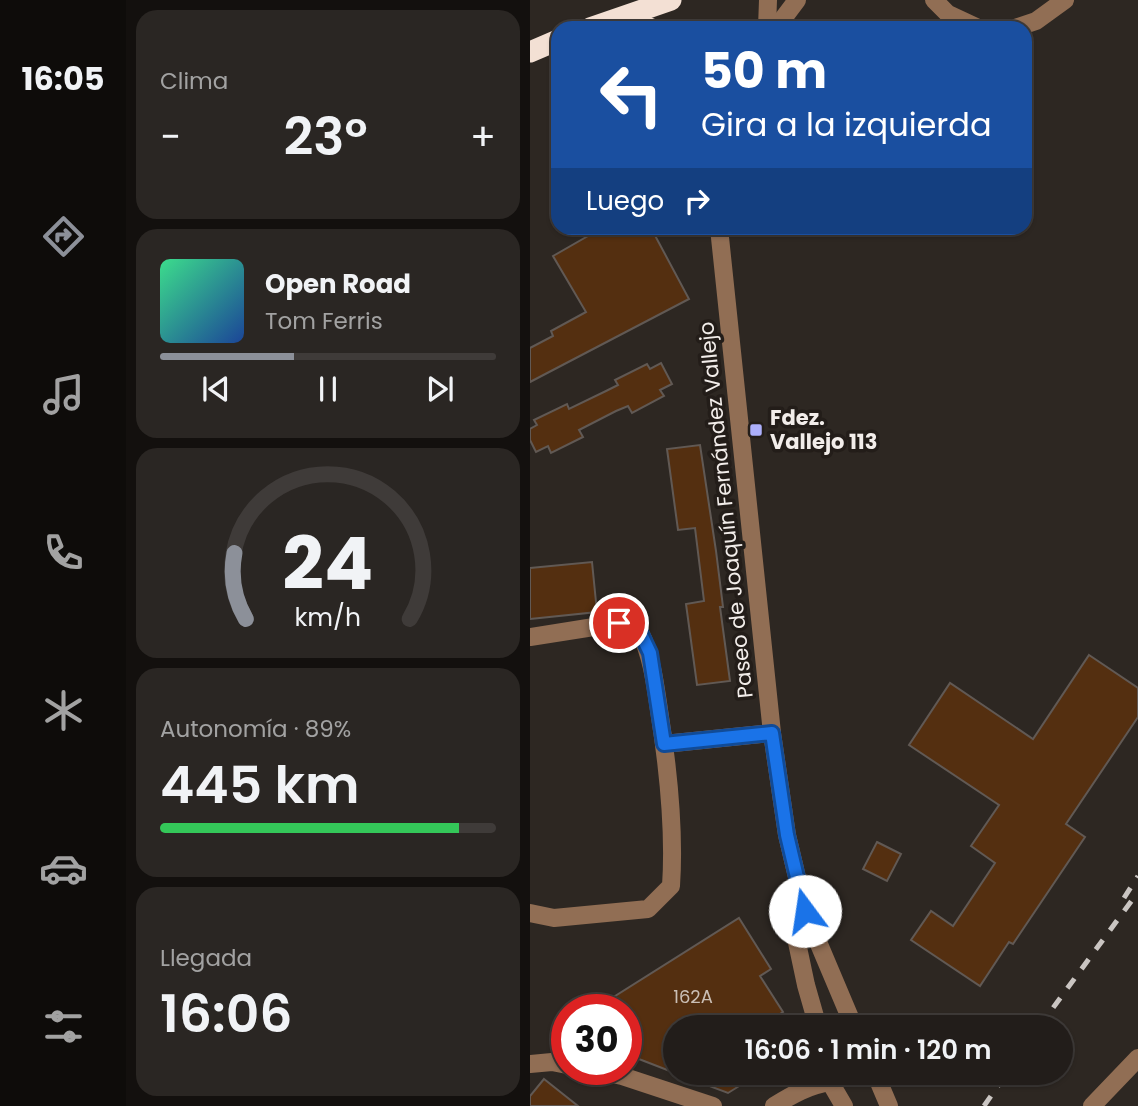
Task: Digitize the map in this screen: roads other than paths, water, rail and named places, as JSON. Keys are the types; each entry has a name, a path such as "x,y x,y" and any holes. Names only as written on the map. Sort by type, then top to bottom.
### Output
{"highway":[{"path":"610,21 671,0"},
{"path":"530,51 551,43"}],"street":[{"path":"767,21 768,0"},
{"path":"781,21 797,0"},
{"path":"934,0 958,21"},
{"path":"1032,22 1066,0"},
{"name":"Paseo de Joaquín Fernández Vallejo","path":"720,235 772,733 787,835 805,911 849,1015"},
{"path":"530,637 619,623 640,632 650,653 664,744 674,856 671,886 648,909 554,918 530,913"},
{"path":"664,744 772,733"},
{"path":"805,911 792,919 815,1015"},
{"path":"1092,1106 1138,1058"},
{"path":"530,1064 551,1062"},
{"path":"642,1083 713,1106"},
{"path":"774,1106 812,1085"},
{"path":"834,1085 844,1106"}],"railway":[{"path":"1124,898 1138,876"},
{"path":"1048,1015 1138,892"},
{"path":"984,1106 999,1085"}],"place":[{"name":"Fdez. Vallejo 113","path":"756,430"}]}
